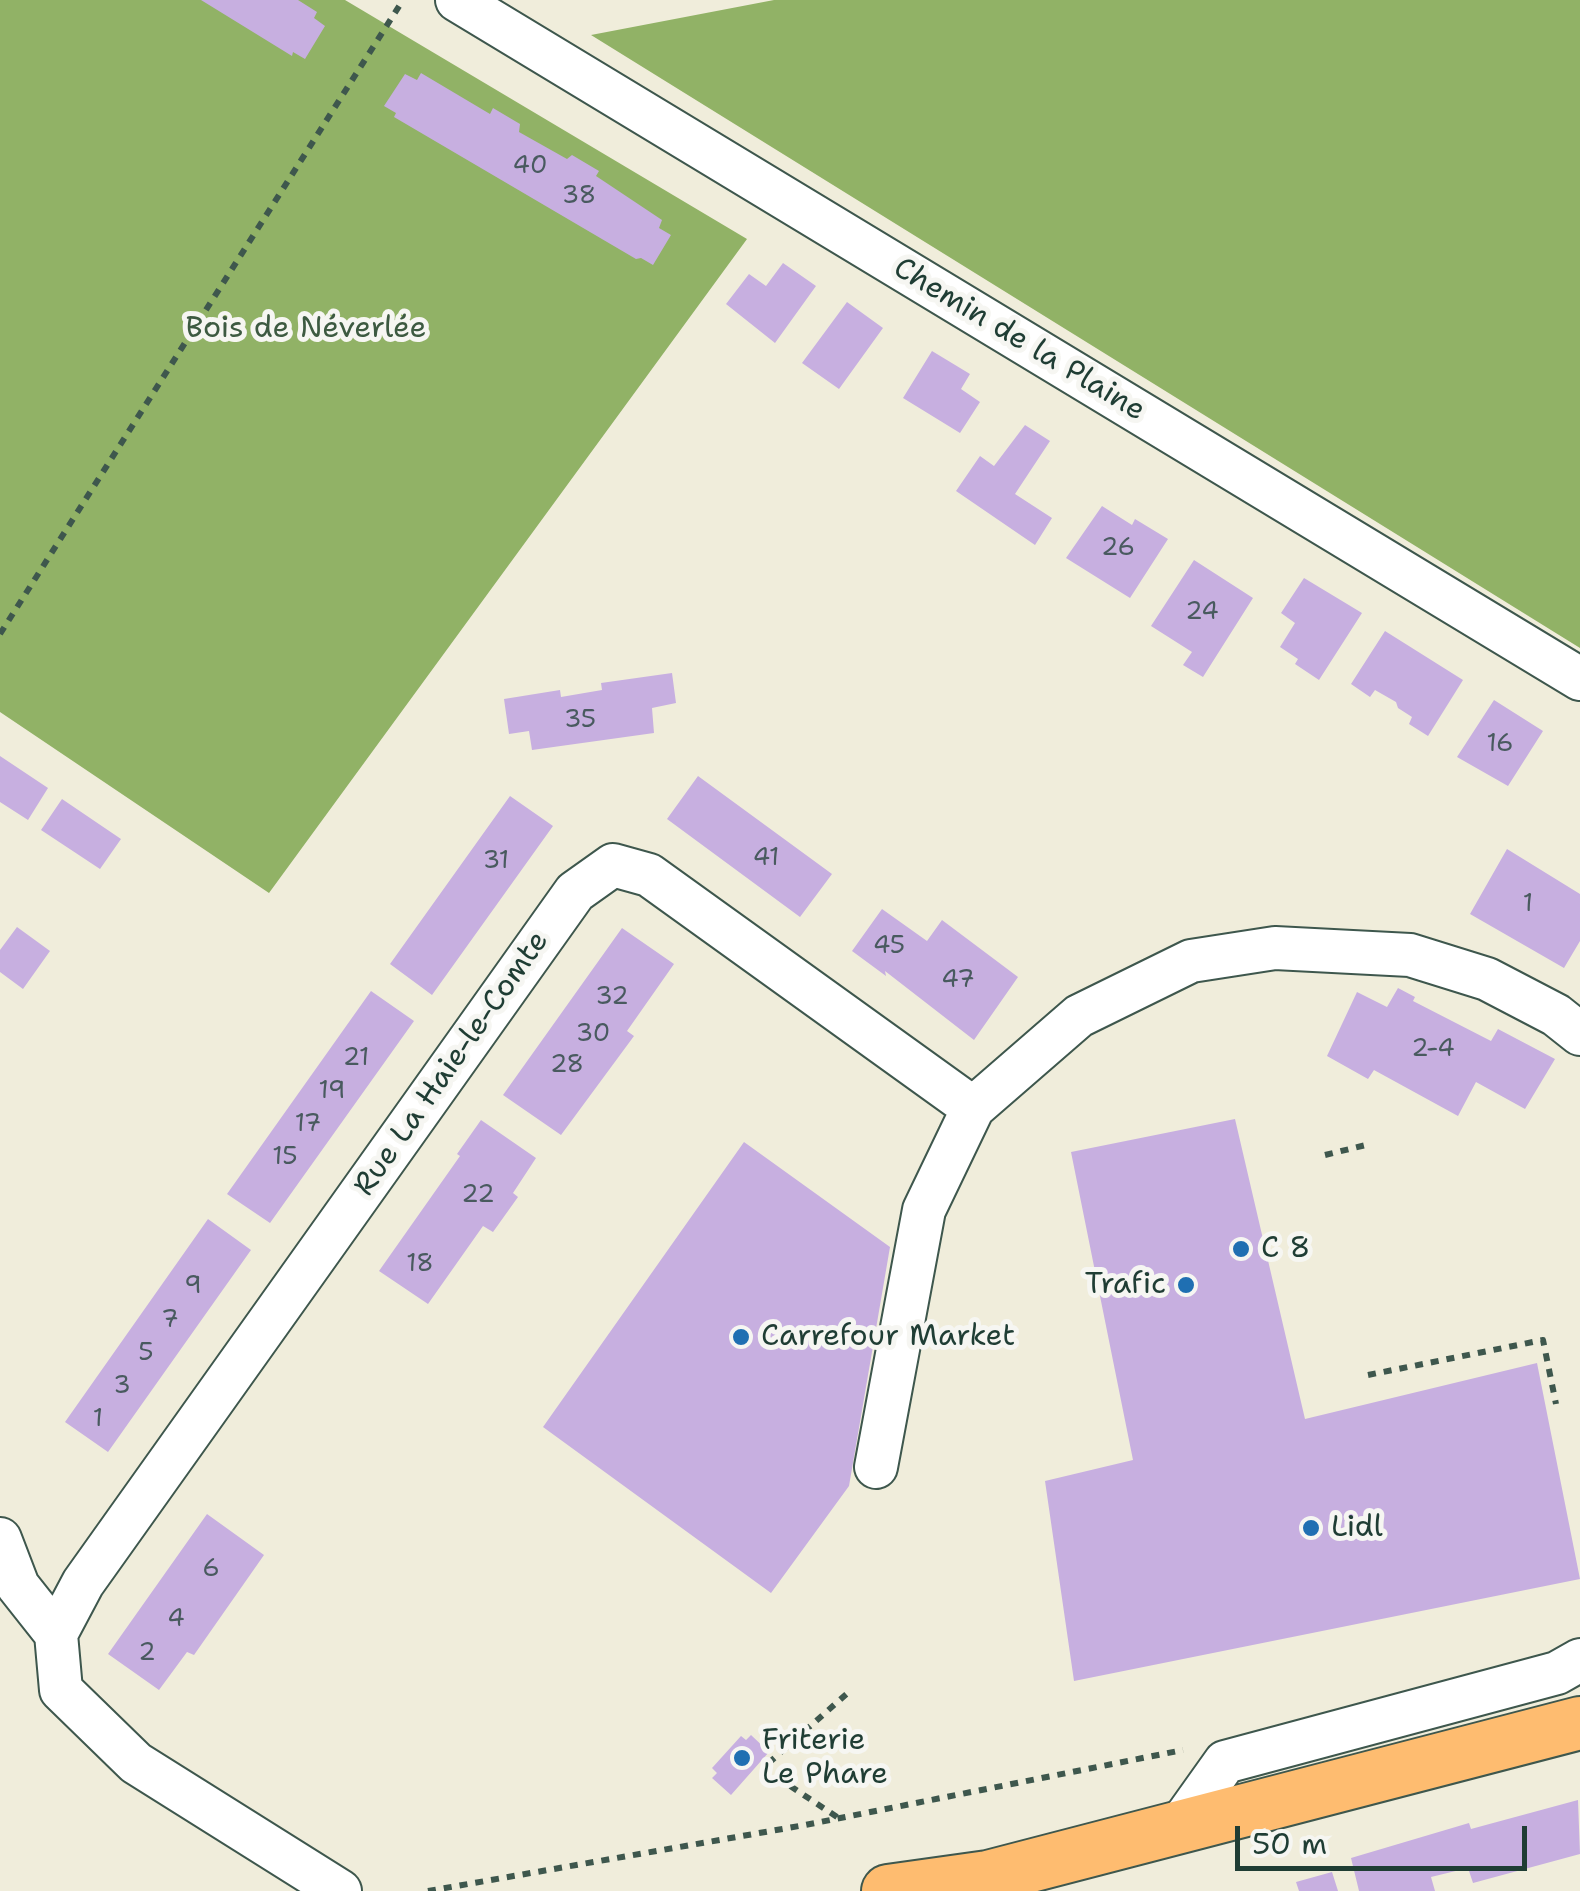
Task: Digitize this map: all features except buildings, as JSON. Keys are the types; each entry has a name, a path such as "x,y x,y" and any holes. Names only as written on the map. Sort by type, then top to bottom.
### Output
{"main road":[{"path":"888,1891 976,1884 1580,1723"}],"street":[{"name":"Chemin de la Plaine","path":"457,0 1580,679"},
{"name":"Rue La Haie-le-Comte","path":"56,1634 83,1583 575,892 612,865 649,875 973,1108"},
{"path":"876,1466 924,1210 973,1108 1079,1016 1190,961 1276,948 1410,955 1486,979 1556,1015 1580,1034"},
{"path":"0,1539 18,1586 56,1634 61,1690 136,1762 340,1891"},
{"path":"1178,1828 1225,1762 1557,1674 1580,1660"}],"path":[{"path":"0,634 403,0"},
{"path":"1324,1155 1370,1144"},
{"path":"1368,1375 1543,1340 1556,1404"},
{"path":"838,1818 763,1768 850,1690"},
{"path":"428,1891 838,1818 1196,1747"}],"green space":[{"name":"Bois de Néverlée","path":"0,0 345,0 747,239 269,893 0,712"},
{"path":"774,0 1580,0 1580,648 591,35"}],"place":[{"name":"C 8","path":"1241,1249"},
{"name":"Trafic","path":"1186,1285"},
{"name":"Carrefour Market","path":"741,1337"},
{"name":"Lidl","path":"1311,1528"},
{"name":"Friterie Le Phare","path":"742,1758"}]}
